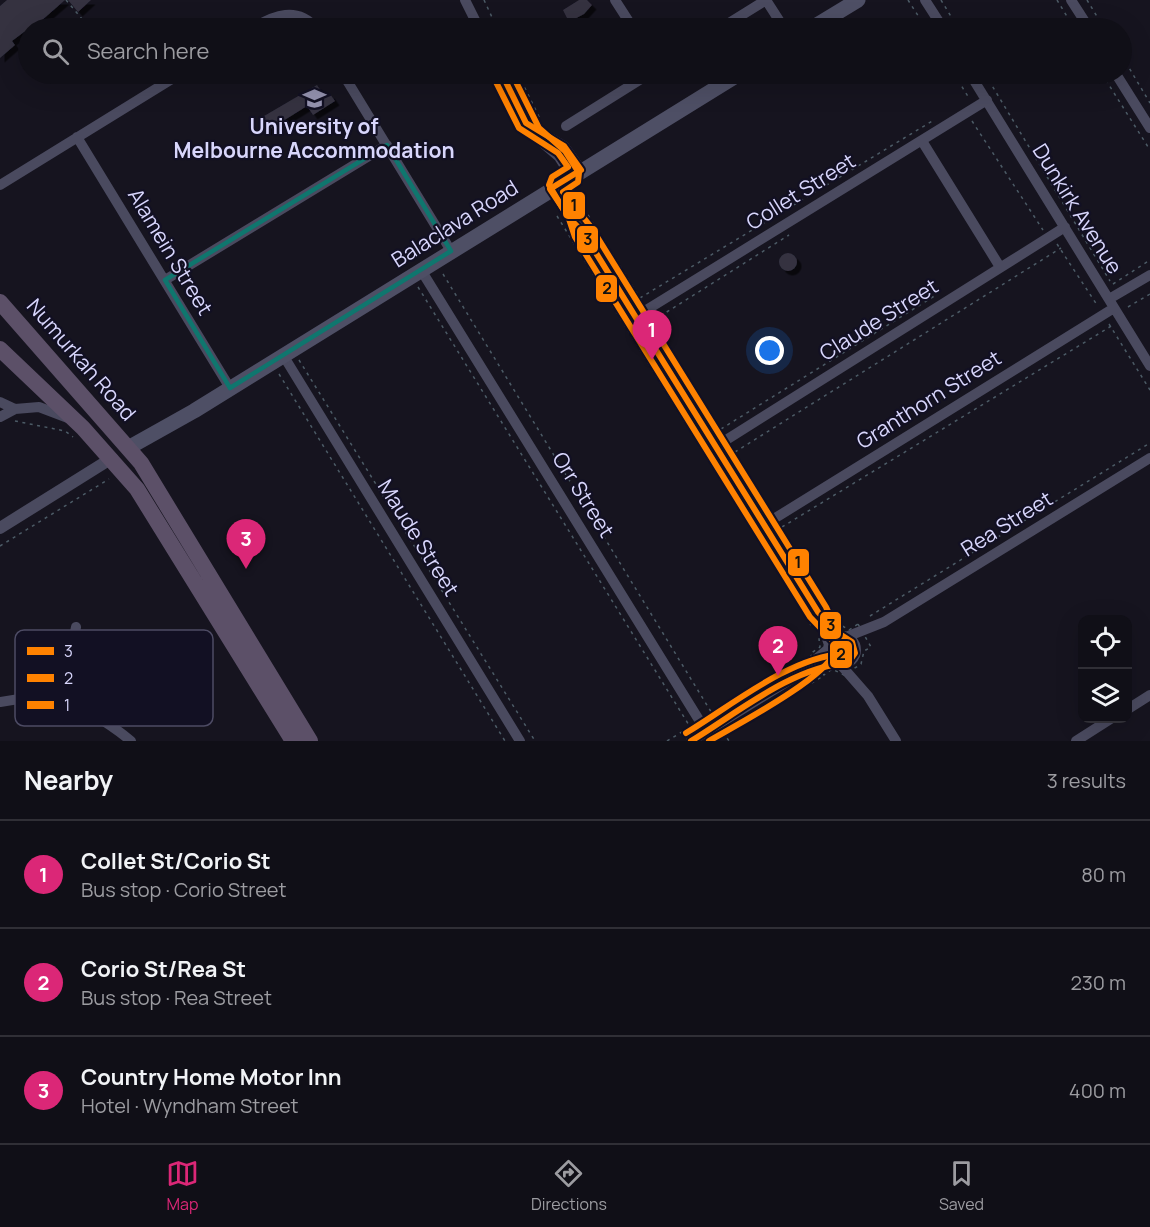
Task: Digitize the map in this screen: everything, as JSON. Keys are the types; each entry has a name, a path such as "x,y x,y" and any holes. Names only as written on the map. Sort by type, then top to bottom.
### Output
{"highway":[{"name":"Numurkah Road","path":"0,302 128,448 153,482 310,741"},
{"name":"Numurkah Road","path":"0,349 76,421 113,467 137,489 293,741"},
{"path":"113,467 128,448"}],"main road":[{"path":"828,18 858,0"},
{"name":"Balaclava Road","path":"128,448 194,411 723,84"}],"street":[{"path":"465,0 474,18"},
{"path":"615,0 627,18"},
{"path":"737,18 766,0 778,18"},
{"path":"925,0 936,18"},
{"path":"1071,0 1083,18"},
{"path":"269,18 284,14 303,18"},
{"path":"0,185 164,84"},
{"path":"349,84 451,251"},
{"path":"507,84 532,134 559,157 583,232 715,447 818,612 852,642 868,696"},
{"path":"566,126 633,84"},
{"name":"Dunkirk Avenue","path":"977,84 1115,304 1150,366"},
{"path":"1122,84 1150,128"},
{"name":"Collet Street","path":"635,316 987,100"},
{"name":"Alamein Street","path":"77,137 230,388"},
{"path":"922,141 1000,267"},
{"path":"165,280 387,145"},
{"name":"Claude Street","path":"715,447 724,434 1065,227"},
{"name":"Orr Street","path":"421,270 695,724 709,736"},
{"name":"Granthorn Street","path":"764,525 1115,304 1150,275"},
{"name":"Maude Street","path":"283,355 520,741"},
{"path":"0,402 15,410"},
{"path":"0,417 15,410 39,407 76,421"},
{"name":"Rea Street","path":"844,637 884,622 1150,458"},
{"path":"0,528 113,467"},
{"path":"818,612 830,657 868,696 896,741"},
{"name":"Rea Street","path":"855,653 884,622"},
{"path":"694,740 709,736 719,724 794,678 834,639 844,637"},
{"path":"794,678 848,663 855,653"},
{"path":"1132,706 1150,695"},
{"path":"0,702 15,699"},
{"path":"1076,741 1104,723"},
{"path":"113,726 131,741"}],"path":[{"path":"66,0 81,18"},
{"path":"484,0 492,18"},
{"path":"908,0 920,18"},
{"path":"941,0 952,18"},
{"path":"1056,0 1068,18"},
{"path":"1087,0 1098,18"},
{"path":"1132,73 1150,103"},
{"path":"523,84 542,123"},
{"path":"991,84 1112,284 1150,260"},
{"path":"1108,84 1150,150"},
{"path":"640,298 939,117"},
{"path":"584,209 775,518"},
{"path":"555,213 813,628"},
{"path":"735,453 1061,248"},
{"path":"442,273 729,741"},
{"path":"417,285 695,724 694,740"},
{"path":"724,434 944,290"},
{"path":"841,625 781,528 1111,327 1115,304 1127,308 1150,294"},
{"path":"299,359 535,741"},
{"path":"279,373 505,741"},
{"path":"0,417 4,422 26,422 65,431 80,443"},
{"path":"868,618 1150,443"},
{"path":"0,546 113,467"},
{"path":"667,741 800,660"},
{"path":"717,741 824,675"}],"highlighted area":[{"path":"387,145 451,251 230,388 165,280"}],"building":[{"path":"7,0 65,0 44,18 18,18 18,36 12,41 15,45 0,58 0,6"},
{"path":"68,0 91,0 78,12"},
{"path":"579,0 587,0 592,5 576,18 567,18 563,10"},
{"path":"317,85 325,97 330,94 335,101 313,115 307,106 267,131 259,119"},
{"path":"788,253 794,256 797,262 794,268 788,271 782,268 779,262 782,256"}],"transit line":[{"name":"2","path":"497,84 519,128 558,153 568,167 552,177 549,185 569,219 575,237 810,617 832,640 844,648 843,654 823,657 782,673 686,733"},
{"name":"3","path":"507,84 526,123 564,146 581,170 550,189 570,219 583,232 818,612 838,633 852,642 855,653 848,663 828,666 787,682 691,741"},
{"name":"1","path":"517,84 539,128 565,151 579,173 578,182 563,192 591,227 826,607 835,628 838,640 836,651 815,675 758,713 709,741"}],"place":[{"name":"University of Melbourne Accommodation","path":"314,99"},
{"name":"Collet St/Corio St","path":"652,360"},
{"name":"Country Home Motor Inn","path":"246,569"},
{"name":"Corio St/Rea St","path":"778,676"}]}
